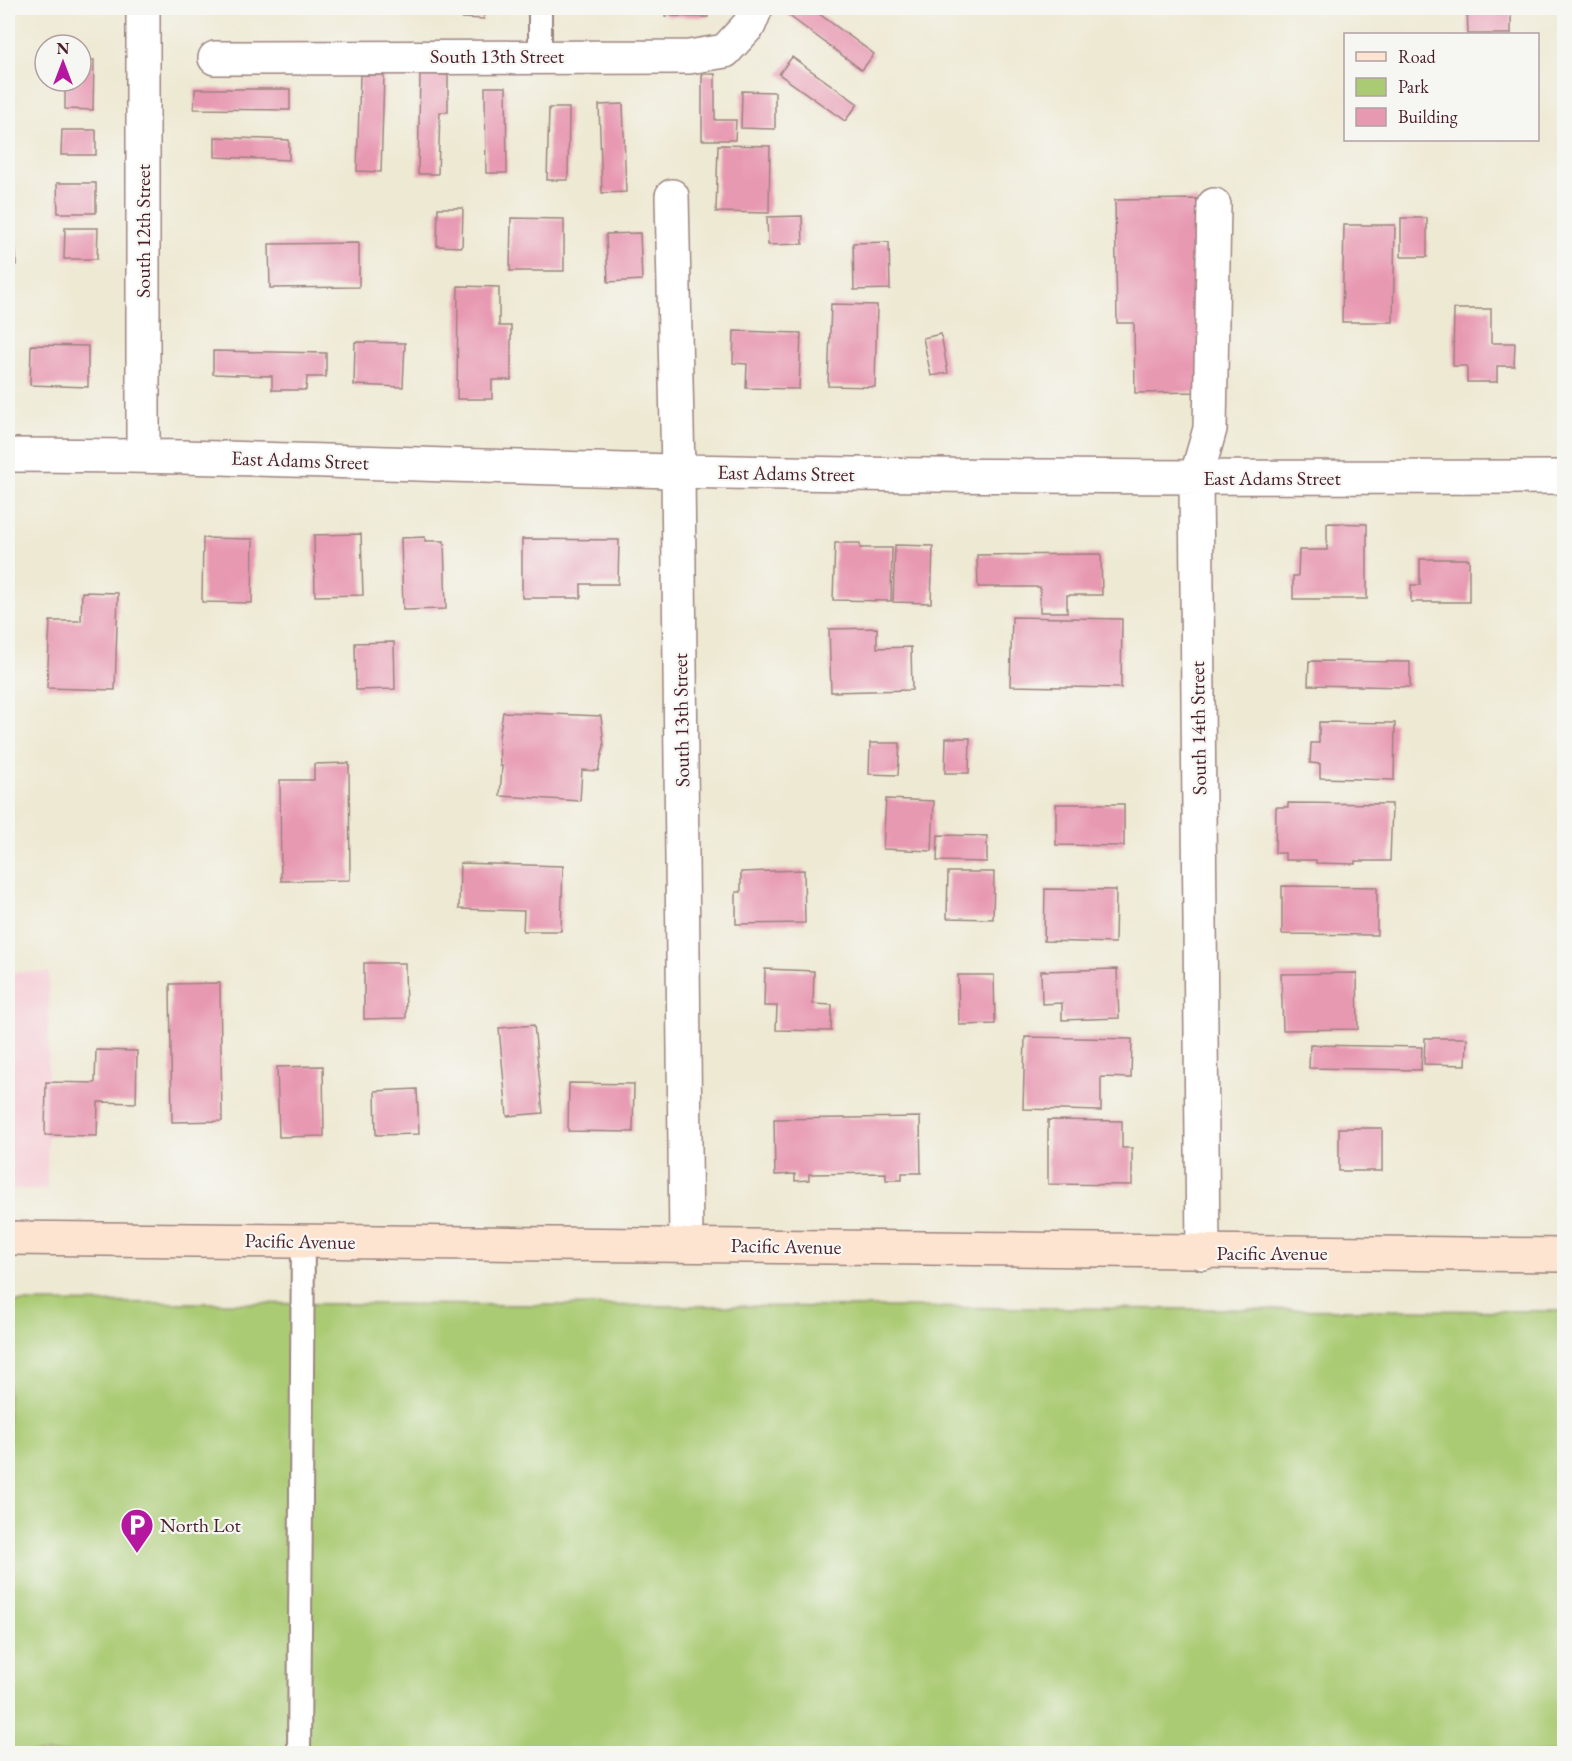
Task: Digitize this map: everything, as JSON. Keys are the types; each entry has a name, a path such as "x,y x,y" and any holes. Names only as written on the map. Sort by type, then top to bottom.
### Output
{"street":[{"name":"South 12th Street","path":"143,8 143,455"},
{"name":"South 13th Street","path":"215,58 689,57 725,51 749,25 756,8"},
{"name":"South 13th Street","path":"672,196 678,471 686,1245"},
{"name":"South 14th Street","path":"1203,1252 1196,478 1210,429 1214,205"},
{"name":"East Adams Street","path":"8,455 143,455 678,471 1196,478 1564,477"},
{"name":"Pacific Avenue","path":"8,1238 1564,1255"}],"lane":[{"path":"540,8 540,56"},
{"path":"300,1754 303,1242"}],"shaded area":[{"path":"8,972 49,972 47,1190 8,1189"}],"green space":[{"path":"8,1302 1564,1311 1564,1753 8,1753"}],"building":[{"path":"370,8 408,8 408,10 370,10"},
{"path":"462,8 484,8 484,19 462,18"},
{"path":"666,8 708,8 708,17 665,16"},
{"path":"788,8 811,8 874,54 862,70 784,12"},
{"path":"1467,8 1511,8 1511,33 1468,33"},
{"path":"792,57 858,104 845,121 779,74"},
{"path":"94,60 93,110 65,109 65,93 93,93"},
{"path":"420,74 448,75 448,112 440,112 438,174 418,174"},
{"path":"702,74 715,74 715,120 736,120 735,140 702,140"},
{"path":"360,75 384,75 381,172 357,171"},
{"path":"485,87 506,87 507,173 486,173"},
{"path":"195,89 290,89 290,110 194,109"},
{"path":"742,91 775,92 775,129 741,128"},
{"path":"623,104 626,192 602,193 599,105"},
{"path":"549,108 569,108 568,180 547,180"},
{"path":"62,130 96,130 96,155 61,155"},
{"path":"215,137 289,140 289,160 215,157"},
{"path":"718,145 770,146 769,213 716,212"},
{"path":"57,183 96,183 96,213 58,213"},
{"path":"1197,199 1201,392 1135,393 1134,323 1117,323 1115,200"},
{"path":"438,208 463,208 462,247 437,246"},
{"path":"802,216 803,244 768,245 767,217"},
{"path":"511,218 564,219 564,271 510,271"},
{"path":"1401,218 1427,218 1427,257 1401,257"},
{"path":"1344,225 1395,225 1393,322 1342,322"},
{"path":"65,228 98,228 97,259 64,259"},
{"path":"640,233 642,280 608,282 606,234"},
{"path":"8,238 15,238 16,265 8,265"},
{"path":"889,242 890,289 854,290 853,243"},
{"path":"359,243 359,287 270,288 269,244"},
{"path":"458,286 499,287 499,326 511,326 511,380 492,380 492,399 457,399"},
{"path":"831,304 877,305 875,387 828,386"},
{"path":"1454,309 1491,309 1491,343 1515,343 1514,366 1497,366 1497,382 1467,382 1467,366 1453,366"},
{"path":"734,331 801,333 799,389 746,388 747,364 733,363"},
{"path":"941,334 948,373 931,376 923,338"},
{"path":"355,342 405,343 403,387 354,385"},
{"path":"31,345 88,346 88,387 30,385"},
{"path":"213,351 326,353 326,377 307,377 306,390 272,390 272,376 213,374"},
{"path":"1327,523 1367,524 1367,599 1293,599 1293,576 1298,576 1299,550 1327,550"},
{"path":"361,534 363,595 315,596 314,535"},
{"path":"425,537 425,541 444,541 446,609 403,610 401,538"},
{"path":"203,538 253,539 252,603 202,602"},
{"path":"522,539 619,540 618,584 581,584 581,598 522,598"},
{"path":"835,543 860,543 860,548 892,548 891,601 833,600"},
{"path":"895,545 933,546 931,603 893,602"},
{"path":"1101,554 1102,595 1067,595 1067,612 1040,612 1040,587 978,587 977,555"},
{"path":"1420,559 1469,559 1469,602 1411,602 1411,585 1420,585"},
{"path":"82,592 118,593 115,690 47,688 50,621 81,621"},
{"path":"1012,617 1122,619 1121,688 1010,686"},
{"path":"877,628 877,648 911,647 912,690 831,692 829,629"},
{"path":"394,642 395,689 356,690 355,643"},
{"path":"1309,661 1410,662 1410,687 1308,685"},
{"path":"503,712 601,716 604,746 598,771 582,770 580,801 500,796 502,766 500,766 499,738"},
{"path":"1319,722 1395,723 1394,780 1320,778 1320,764 1310,763 1311,743 1319,743"},
{"path":"946,738 970,738 969,773 945,773"},
{"path":"870,743 900,743 898,775 869,774"},
{"path":"349,763 350,880 281,881 280,780 314,780 314,764"},
{"path":"886,799 934,801 932,851 883,849"},
{"path":"1288,803 1392,804 1390,861 1355,861 1355,864 1285,860 1285,853 1275,853 1276,807 1288,807"},
{"path":"1056,804 1124,804 1124,846 1056,845"},
{"path":"938,835 987,836 987,862 937,861"},
{"path":"460,863 563,866 561,931 523,931 524,911 459,909"},
{"path":"804,870 805,923 736,924 736,892 741,892 741,872"},
{"path":"948,872 994,872 993,919 947,918"},
{"path":"1282,886 1377,887 1377,935 1282,934"},
{"path":"1045,889 1116,890 1115,943 1044,941"},
{"path":"364,963 405,963 406,1018 364,1019"},
{"path":"765,969 814,971 813,1004 832,1005 831,1031 776,1030 777,1006 764,1006"},
{"path":"1117,969 1119,1018 1062,1020 1062,1003 1042,1004 1041,971"},
{"path":"1357,973 1358,1029 1283,1030 1281,974"},
{"path":"958,975 994,975 995,1024 959,1025"},
{"path":"220,983 222,1121 172,1122 170,984"},
{"path":"534,1025 543,1113 507,1116 499,1028"},
{"path":"1025,1037 1132,1039 1131,1078 1101,1077 1101,1111 1023,1109"},
{"path":"1425,1038 1467,1038 1466,1065 1424,1064"},
{"path":"1310,1045 1422,1047 1421,1070 1309,1068"},
{"path":"96,1050 137,1051 136,1103 98,1102 97,1136 45,1135 46,1082 95,1083"},
{"path":"323,1066 324,1136 279,1137 277,1067"},
{"path":"569,1083 634,1084 633,1132 568,1131"},
{"path":"417,1089 419,1134 376,1135 375,1091"},
{"path":"920,1117 921,1173 902,1173 902,1180 886,1180 886,1173 809,1174 809,1180 795,1181 795,1174 775,1175 774,1119"},
{"path":"1048,1120 1122,1121 1122,1148 1132,1148 1132,1185 1048,1184"},
{"path":"1339,1128 1382,1128 1382,1171 1339,1171"}],"place":[{"name":"North Lot","path":"137,1554"}]}
